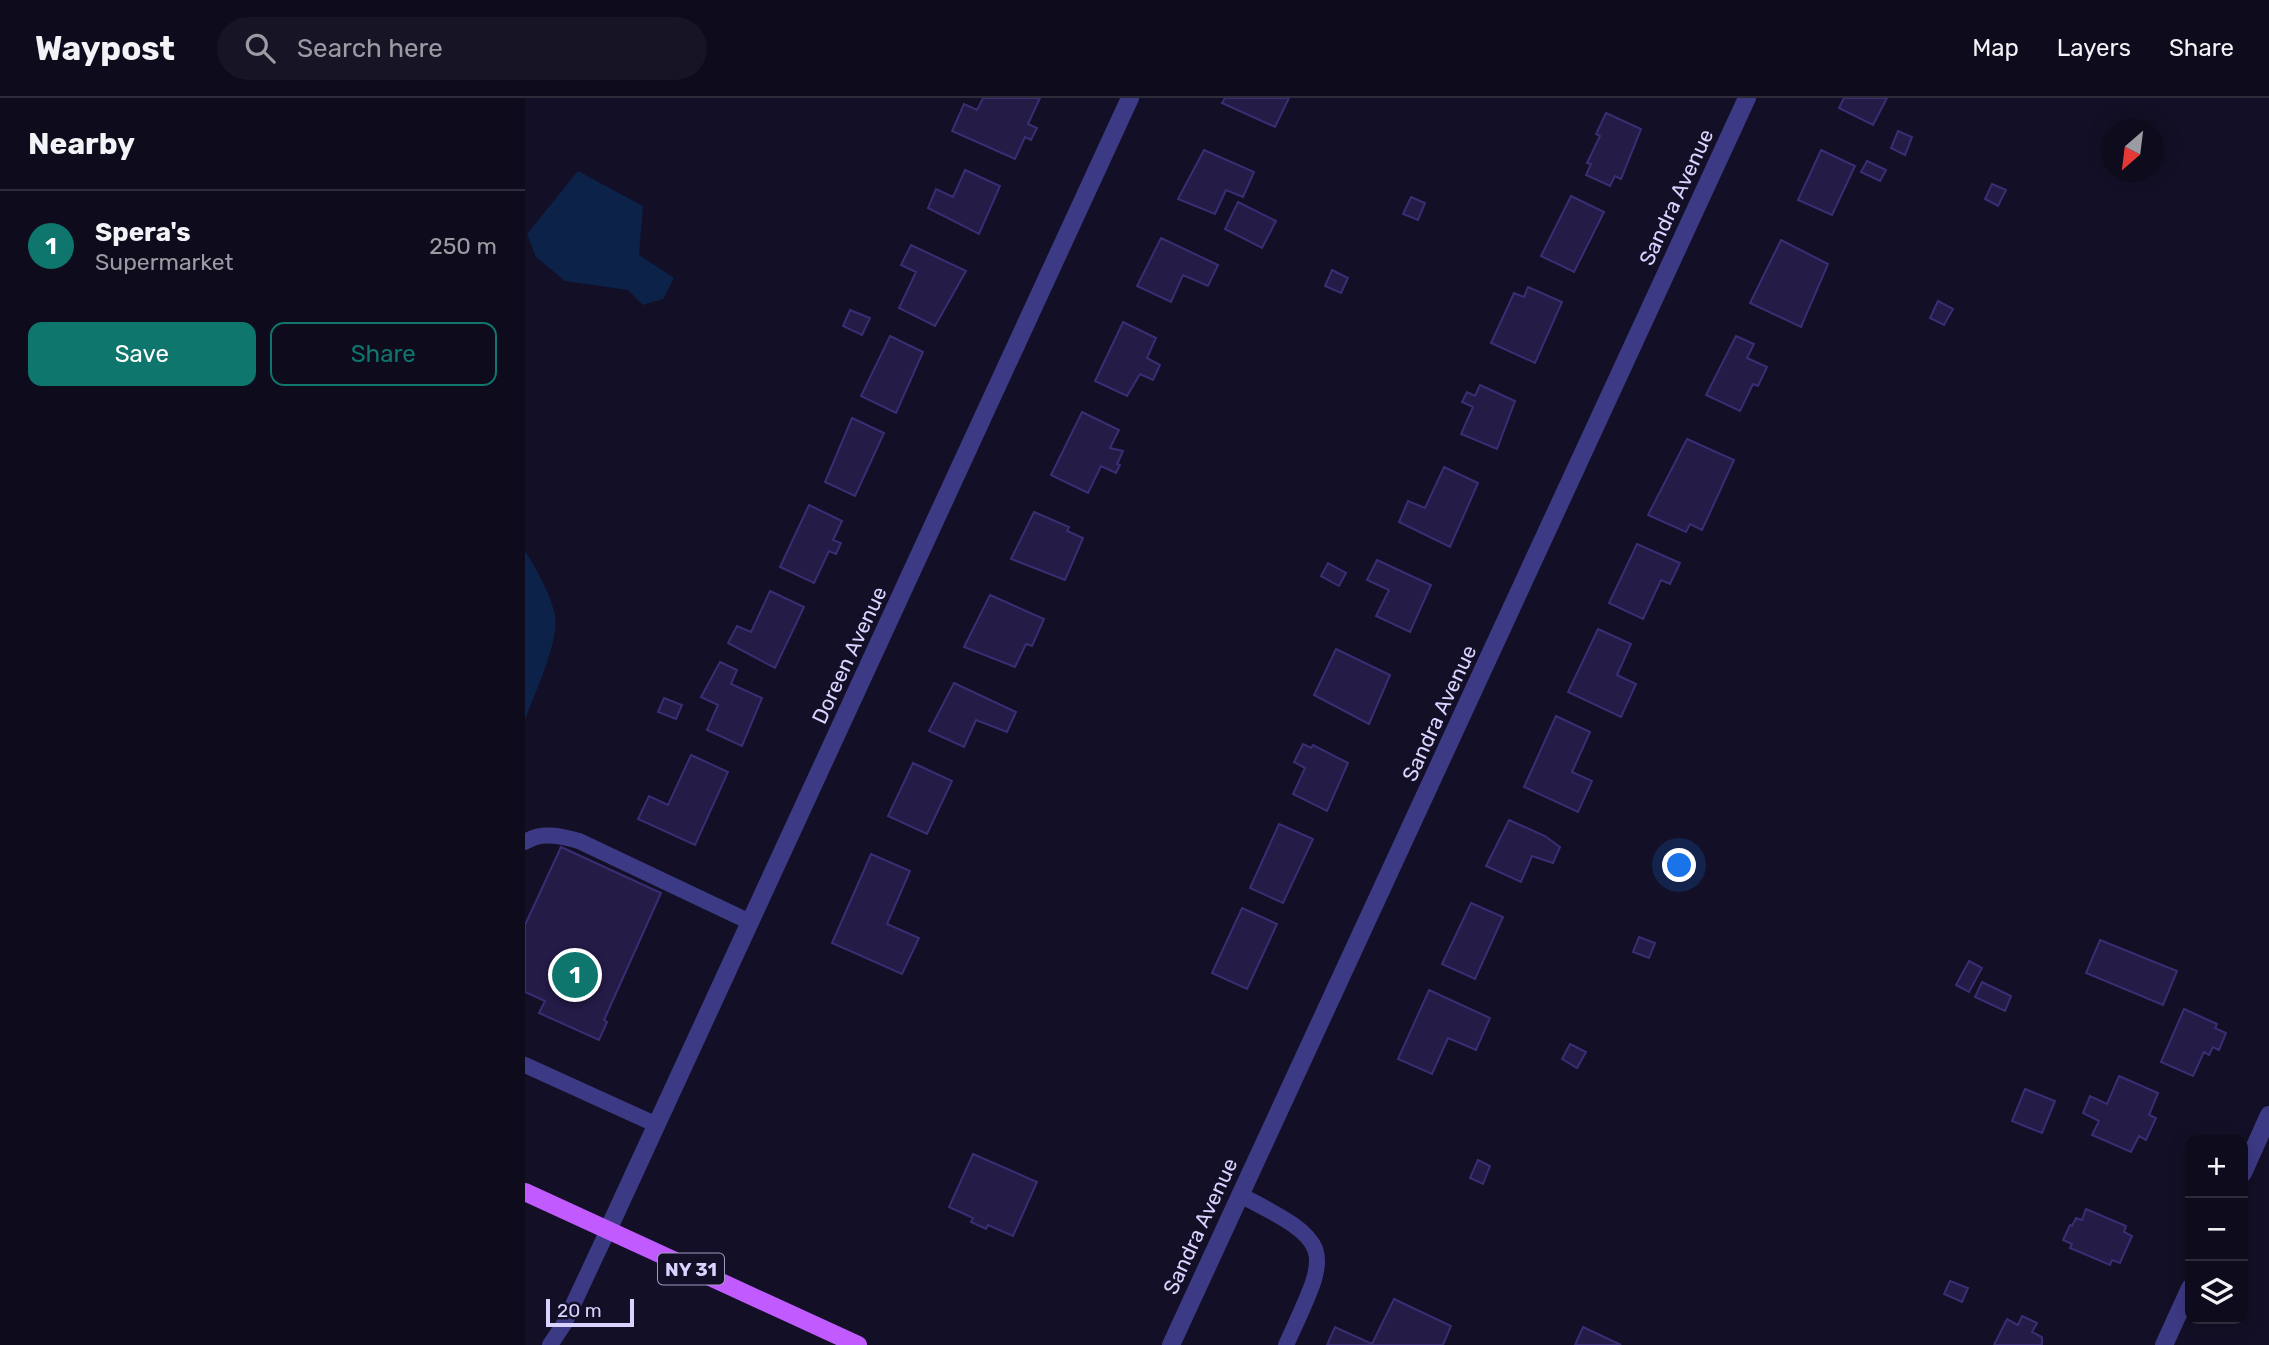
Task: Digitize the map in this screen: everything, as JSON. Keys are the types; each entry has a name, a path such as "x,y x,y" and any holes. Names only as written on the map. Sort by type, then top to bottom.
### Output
{"main road":[{"name":"NY 31","path":"525,1192 833,1340 858,1345"}],"street":[{"name":"Doreen Avenue","path":"608,1230 1131,98"},
{"name":"Sandra Avenue","path":"1171,1345 1747,98"},
{"path":"2248,1162 2269,1115"},
{"path":"2164,1345 2185,1299"}],"lane":[{"path":"529,839 556,835 579,841 750,922"},
{"path":"525,1065 657,1125"},
{"path":"1240,1195 1284,1217 1308,1234 1319,1258 1315,1281 1286,1345"},
{"path":"550,1345 564,1324 608,1230"}],"water":[{"path":"578,171 643,206 639,255 674,278 663,299 643,305 628,290 565,281 536,257 527,234"},
{"path":"525,551 550,598 556,626 550,653 525,720"}],"building":[{"path":"983,98 1040,98 1028,124 1037,128 1031,140 1025,137 1015,159 952,131 964,104 977,110"},
{"path":"1225,98 1289,98 1275,127 1222,103"},
{"path":"1844,98 1887,98 1873,125 1839,108"},
{"path":"1606,113 1641,129 1621,179 1615,176 1610,186 1586,175 1591,164 1587,163 1600,136 1596,134"},
{"path":"1898,131 1912,137 1905,155 1891,148"},
{"path":"1204,150 1254,172 1243,197 1226,190 1215,214 1178,199"},
{"path":"1821,150 1855,166 1832,215 1798,200"},
{"path":"1867,161 1886,170 1880,181 1861,172"},
{"path":"965,170 1000,186 979,234 928,208 936,189 953,197"},
{"path":"1992,184 2006,190 1998,206 1985,199"},
{"path":"1571,196 1604,212 1574,272 1541,256"},
{"path":"1411,197 1425,203 1418,220 1403,214"},
{"path":"1238,202 1276,221 1262,248 1225,229"},
{"path":"1161,238 1218,265 1208,286 1183,275 1171,302 1137,286"},
{"path":"1781,240 1828,264 1801,327 1750,303"},
{"path":"911,245 966,271 935,326 899,308 916,272 901,265"},
{"path":"1332,270 1348,278 1341,293 1325,286"},
{"path":"1528,287 1562,302 1535,363 1491,343 1514,293 1524,297"},
{"path":"1938,301 1953,309 1944,325 1930,318"},
{"path":"850,310 870,318 862,335 843,326"},
{"path":"1123,322 1156,338 1147,358 1160,365 1153,380 1140,374 1127,396 1095,381"},
{"path":"890,336 923,352 896,413 861,396"},
{"path":"1736,336 1754,344 1747,358 1767,367 1758,386 1753,384 1740,411 1706,395"},
{"path":"1480,385 1515,401 1497,449 1461,434 1473,407 1462,402 1467,392 1475,396"},
{"path":"1082,412 1119,430 1110,448 1123,451 1116,473 1101,466 1088,493 1051,475"},
{"path":"852,418 884,433 855,496 825,482"},
{"path":"1687,439 1734,460 1702,530 1690,524 1686,532 1648,515"},
{"path":"1444,467 1478,483 1450,547 1399,522 1408,501 1425,508"},
{"path":"809,505 842,521 833,540 841,543 836,554 829,551 814,583 780,567"},
{"path":"1034,512 1069,527 1067,531 1083,538 1065,580 1011,559"},
{"path":"1637,544 1680,563 1670,584 1661,580 1643,619 1609,603"},
{"path":"1377,560 1431,585 1410,632 1376,616 1389,590 1367,580"},
{"path":"1328,563 1346,573 1339,586 1321,576"},
{"path":"770,591 804,607 775,668 728,643 737,626 751,632"},
{"path":"990,595 1044,619 1032,646 1026,644 1015,667 964,647"},
{"path":"1598,629 1631,644 1617,675 1636,684 1621,717 1568,692"},
{"path":"1336,649 1390,675 1369,724 1314,695"},
{"path":"720,662 737,670 731,684 762,698 742,746 707,730 718,705 701,697"},
{"path":"954,683 1016,712 1007,732 976,720 964,747 929,731"},
{"path":"664,698 682,705 676,719 658,712"},
{"path":"1556,716 1590,732 1572,772 1592,781 1578,812 1524,787"},
{"path":"1303,744 1311,748 1313,745 1348,763 1327,811 1293,794 1305,768 1294,762"},
{"path":"691,755 728,772 695,845 638,819 649,796 668,805"},
{"path":"913,763 952,781 927,834 888,816"},
{"path":"1509,820 1545,836 1560,847 1553,863 1532,856 1521,882 1486,866"},
{"path":"1279,824 1313,839 1283,903 1250,888"},
{"path":"561,847 661,893 604,1020 607,1022 599,1040 539,1013 545,1001 525,992 525,925"},
{"path":"871,854 910,871 887,924 919,938 902,974 832,943"},
{"path":"1471,903 1503,917 1475,979 1442,964"},
{"path":"1242,908 1277,924 1247,989 1212,973"},
{"path":"1639,937 1655,943 1649,958 1633,952"},
{"path":"2100,940 2177,971 2163,1005 2086,973"},
{"path":"1969,961 1982,968 1969,992 1956,985"},
{"path":"1982,982 2011,996 2005,1011 1975,997"},
{"path":"1429,990 1490,1018 1476,1050 1448,1038 1432,1074 1398,1059"},
{"path":"2184,1009 2217,1024 2215,1028 2226,1033 2219,1050 2213,1047 2209,1055 2204,1052 2193,1076 2161,1062"},
{"path":"1570,1044 1586,1052 1577,1068 1562,1059"},
{"path":"2119,1076 2158,1093 2149,1115 2156,1118 2146,1140 2139,1136 2131,1152 2092,1135 2099,1121 2083,1113 2090,1096 2107,1104"},
{"path":"2025,1089 2055,1101 2042,1133 2012,1121"},
{"path":"973,1154 1037,1182 1013,1236 988,1225 986,1229 971,1222 973,1218 949,1207"},
{"path":"1478,1160 1490,1166 1483,1184 1470,1178"},
{"path":"2086,1209 2126,1226 2124,1232 2132,1236 2120,1263 2112,1260 2110,1265 2070,1248 2072,1244 2063,1240 2076,1218 2082,1220"},
{"path":"1950,1281 1968,1288 1962,1302 1944,1294"},
{"path":"1394,1299 1451,1326 1443,1345 1327,1345 1335,1327 1372,1344"},
{"path":"2022,1316 2037,1323 2032,1332 2042,1337 2042,1345 1994,1345 2007,1319 2018,1325"},
{"path":"1583,1327 1621,1345 1575,1345"}],"place":[{"name":"Spera's","path":"575,975"}]}
